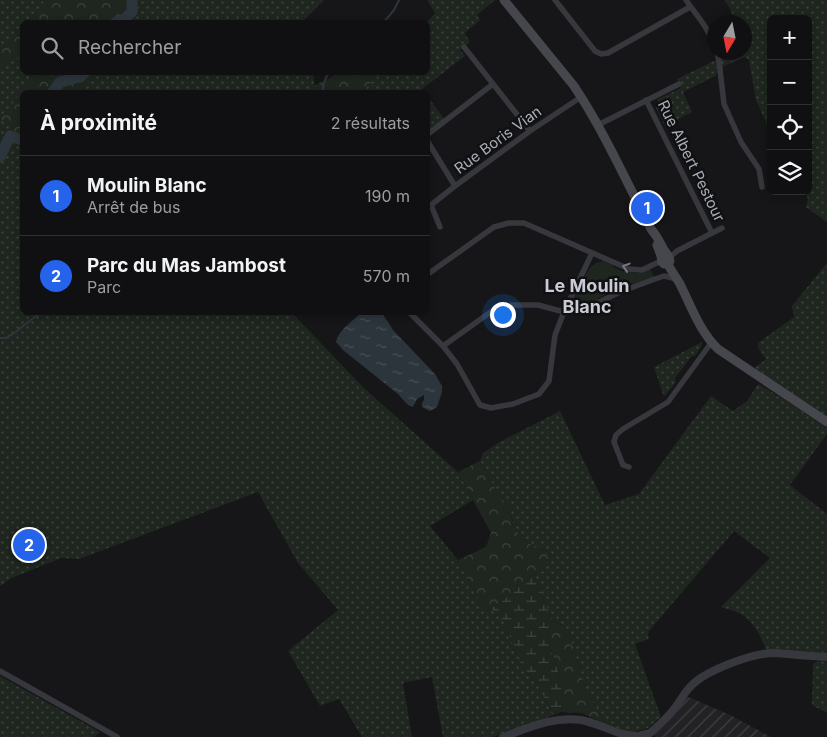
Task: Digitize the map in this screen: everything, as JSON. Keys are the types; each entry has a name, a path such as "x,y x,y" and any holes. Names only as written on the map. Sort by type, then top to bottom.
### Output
{"main road":[{"path":"504,0 574,86 598,125 665,260 712,343 718,349 827,422"}],"street":[{"path":"555,0 594,51 601,54 608,53 690,7"},
{"path":"686,0 707,28"},
{"path":"464,47 530,132"},
{"path":"719,60 724,104 741,142 759,169 762,187"},
{"path":"430,132 493,84"},
{"path":"598,125 679,84"},
{"name":"Rue Boris Vian","path":"430,205 581,97"},
{"name":"Rue Albert Pestour","path":"646,100 712,233"},
{"path":"430,145 455,186"},
{"name":"Rue Boris Vian","path":"430,208 440,227"},
{"name":"Rue Albert Pestour","path":"430,273 494,227 509,223 524,224 628,269 636,270 642,270 665,260 677,251 722,228"},
{"path":"412,315 443,346 457,364 480,405 491,408 513,404 539,394 549,381 555,335 592,253"},
{"path":"658,278 665,260"},
{"path":"443,346 495,309 512,305 538,305 564,312 579,312 620,292 658,278 664,276 677,279"},
{"path":"629,467 622,465 614,442 616,435 668,402 712,343"},
{"path":"503,737 550,721 565,720 593,723 620,735 636,737 650,733 674,710 690,686 722,666 767,654 827,657"},
{"path":"0,671 118,737"}],"shaded area":[{"path":"683,696 730,715 771,737 656,737 650,733"}],"green space":[{"path":"0,0 324,0 304,20 20,20 20,75 313,75 314,90 20,90 20,315 294,315 364,388 458,472 473,500 430,526 458,560 485,612 491,608 503,620 522,666 539,687 554,715 493,737 443,737 432,677 403,683 412,737 362,737 339,699 320,706 288,651 338,610 298,563 258,492 79,559 61,558 12,578 0,586"},
{"path":"45,0 136,0 131,20 31,20"},
{"path":"427,0 495,0 477,15 480,20 465,33 470,42 460,50 465,56 423,90 364,90 379,75 430,75 429,20 435,13"},
{"path":"724,0 827,0 827,222 806,207 808,199 806,195 812,195 812,15 767,15 767,124 756,100 749,60 752,60 752,15 733,15"},
{"path":"20,33 20,57 0,66 0,52"},
{"path":"716,60 738,60 724,66 715,76 683,92 692,112 665,126 656,108 658,99 681,88 677,79"},
{"path":"35,75 89,75 86,90 23,90"},
{"path":"335,75 379,75 364,90 314,90 314,86"},
{"path":"20,93 20,136 1,119"},
{"path":"430,100 445,120 430,130"},
{"path":"604,261 624,272 625,270 637,273 650,269 654,277 633,285 632,283 598,298 599,300 579,309 573,301 583,280 592,266"},
{"path":"827,263 827,418 754,368 766,359 759,349 758,343 794,317 792,306"},
{"path":"702,342 695,356 692,356 675,378 676,382 664,397 654,367"},
{"path":"758,384 827,428 827,434 790,485 827,514 827,657 767,654 759,633 752,623 739,613 721,607 770,558 734,531 649,631 649,639 635,644 661,717 648,728 632,733 619,730 606,724 586,691 568,630 552,619 533,574 552,554 524,541 515,529 509,508 497,492 480,461 483,453 500,442 560,411 605,505 639,494 711,396 733,411 747,401"},
{"path":"480,461 497,492 509,508 515,529 524,541 552,554 521,586 485,612 458,560 486,547 491,533 458,472"},
{"path":"533,574 552,619 547,637 563,687 561,712 554,715 539,687 522,666 503,620 491,608 500,603"},
{"path":"552,619 568,630 586,691 606,724 582,713 561,712 563,687 547,637"},
{"path":"818,661 827,662 827,713 812,705 813,664"},
{"path":"0,676 100,732 94,737 0,737"}],"water":[{"path":"359,315 383,315 393,330 435,374 442,386 437,407 430,411 422,407 424,395 417,399 413,407 408,405 398,394 343,350 336,342 343,329"}],"waterway":[{"path":"123,20 132,12 132,0"},
{"path":"386,20 399,0"},
{"path":"54,90 60,82 82,75"},
{"path":"323,90 328,75"},
{"path":"0,157 10,136 20,139"},
{"path":"0,338 13,334 37,315"}],"place":[{"name":"Moulin Blanc","path":"647,208"},
{"name":"Parc du Mas Jambost","path":"29,545"}],"district":[{"name":"Le Moulin Blanc","path":"587,296"}]}
